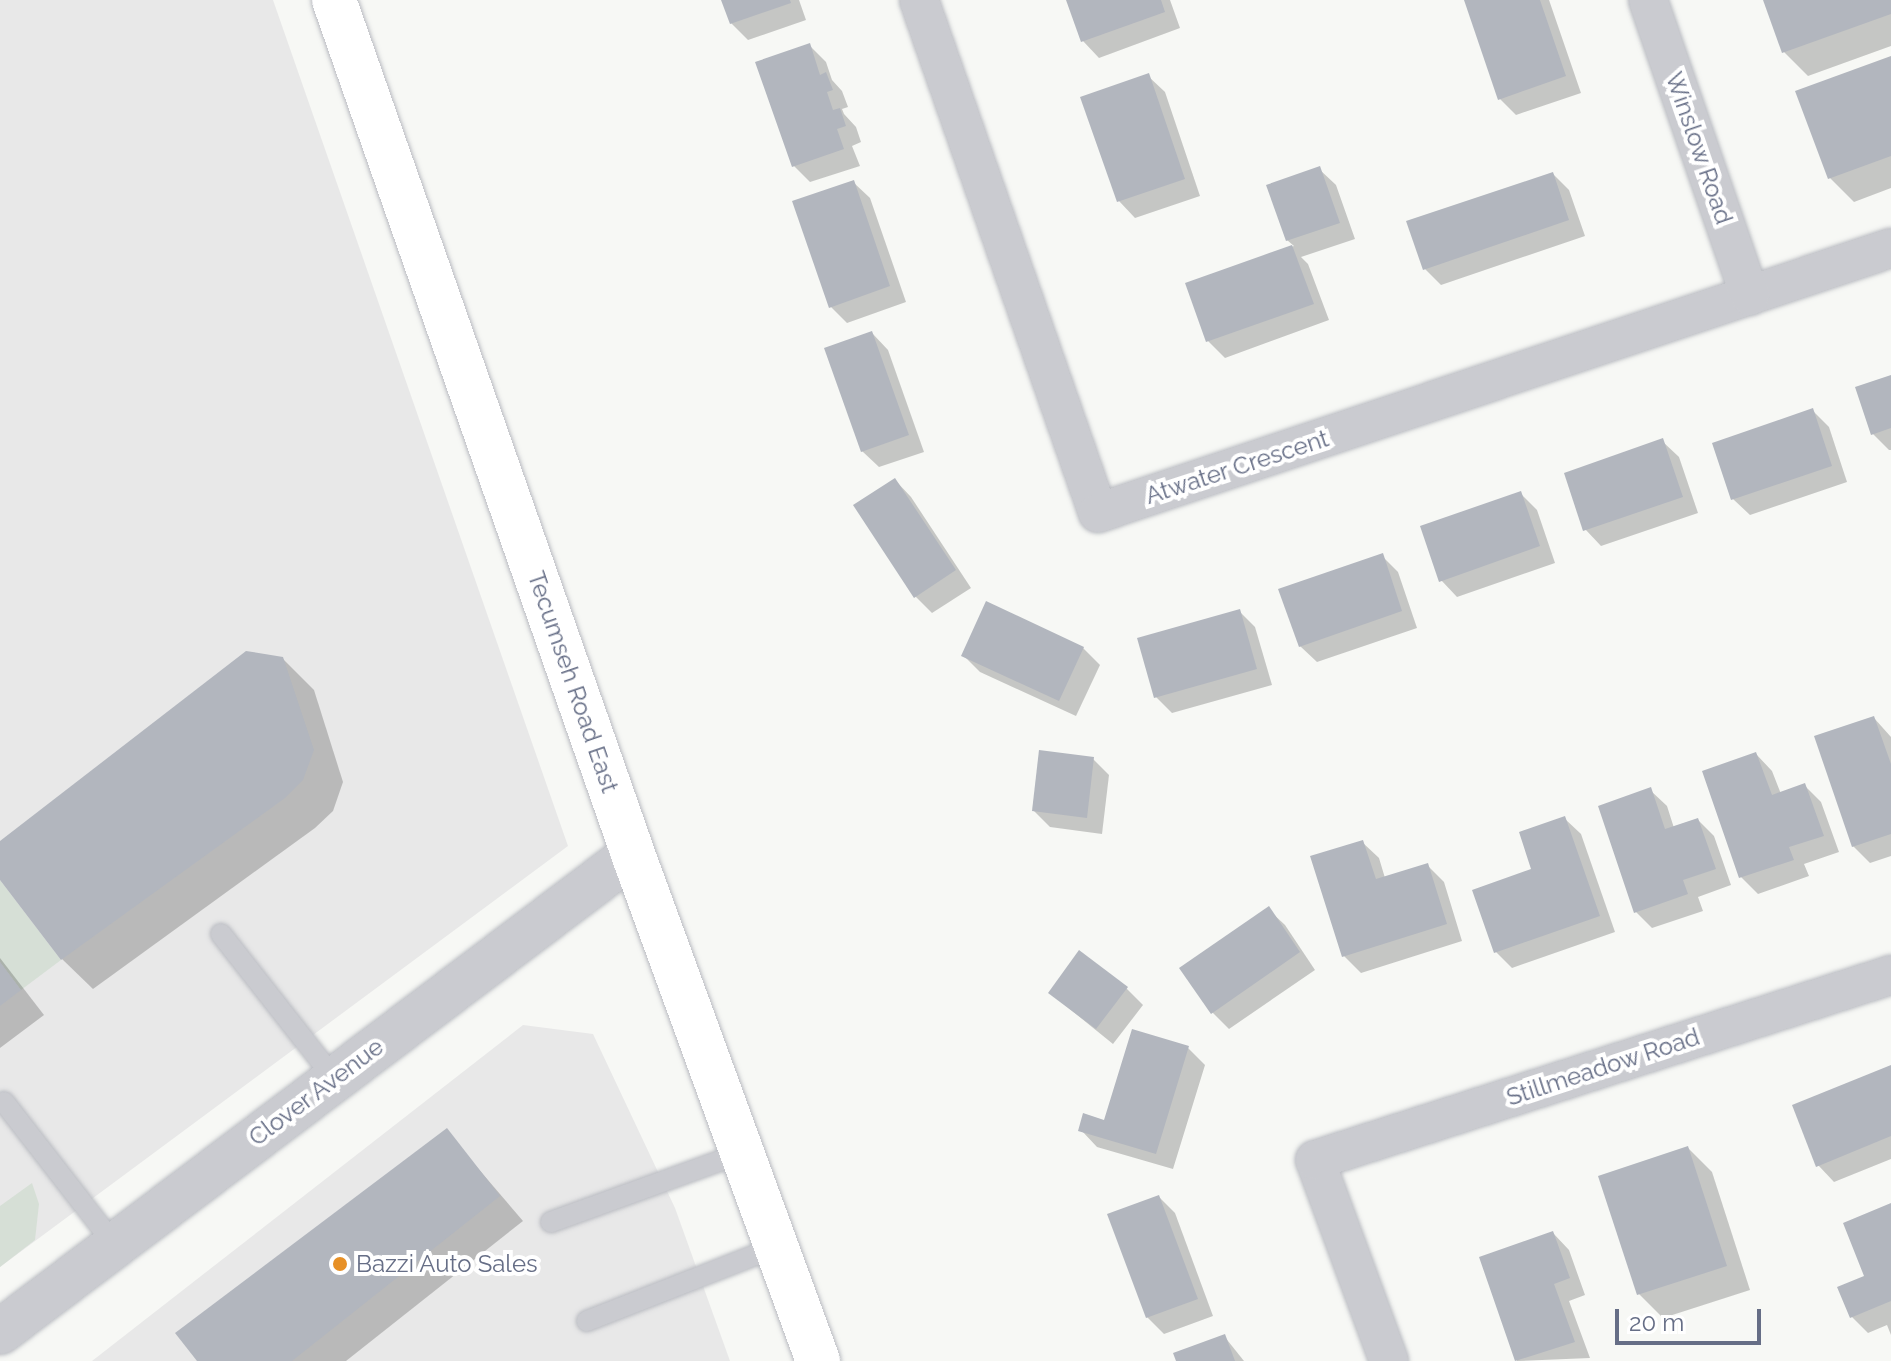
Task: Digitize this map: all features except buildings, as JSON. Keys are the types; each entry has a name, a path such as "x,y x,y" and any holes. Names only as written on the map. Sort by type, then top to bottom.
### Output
{"main road":[{"name":"Tecumseh Road East","path":"334,0 633,854 818,1361"}],"street":[{"name":"Atwater Crescent","path":"919,0 1098,513 1891,248"},
{"name":"Winslow Road","path":"1648,0 1750,296"},
{"name":"Clover Avenue","path":"0,1332 633,854"},
{"name":"Stillmeadow Road","path":"1389,1361 1315,1160 1891,975"}],"lane":[{"path":"221,934 334,1078"},
{"path":"4,1102 114,1244"},
{"path":"551,1222 742,1153"},
{"path":"587,1321 776,1247"}],"shaded area":[{"path":"0,0 273,0 568,846 0,1267"},
{"path":"0,880 61,960 21,990 0,962"},
{"path":"523,1025 593,1034 675,1208 730,1361 92,1361"},
{"path":"32,1183 39,1204 35,1240 0,1267 0,1206"}],"place":[{"name":"Bazzi Auto Sales","path":"340,1264"}]}
